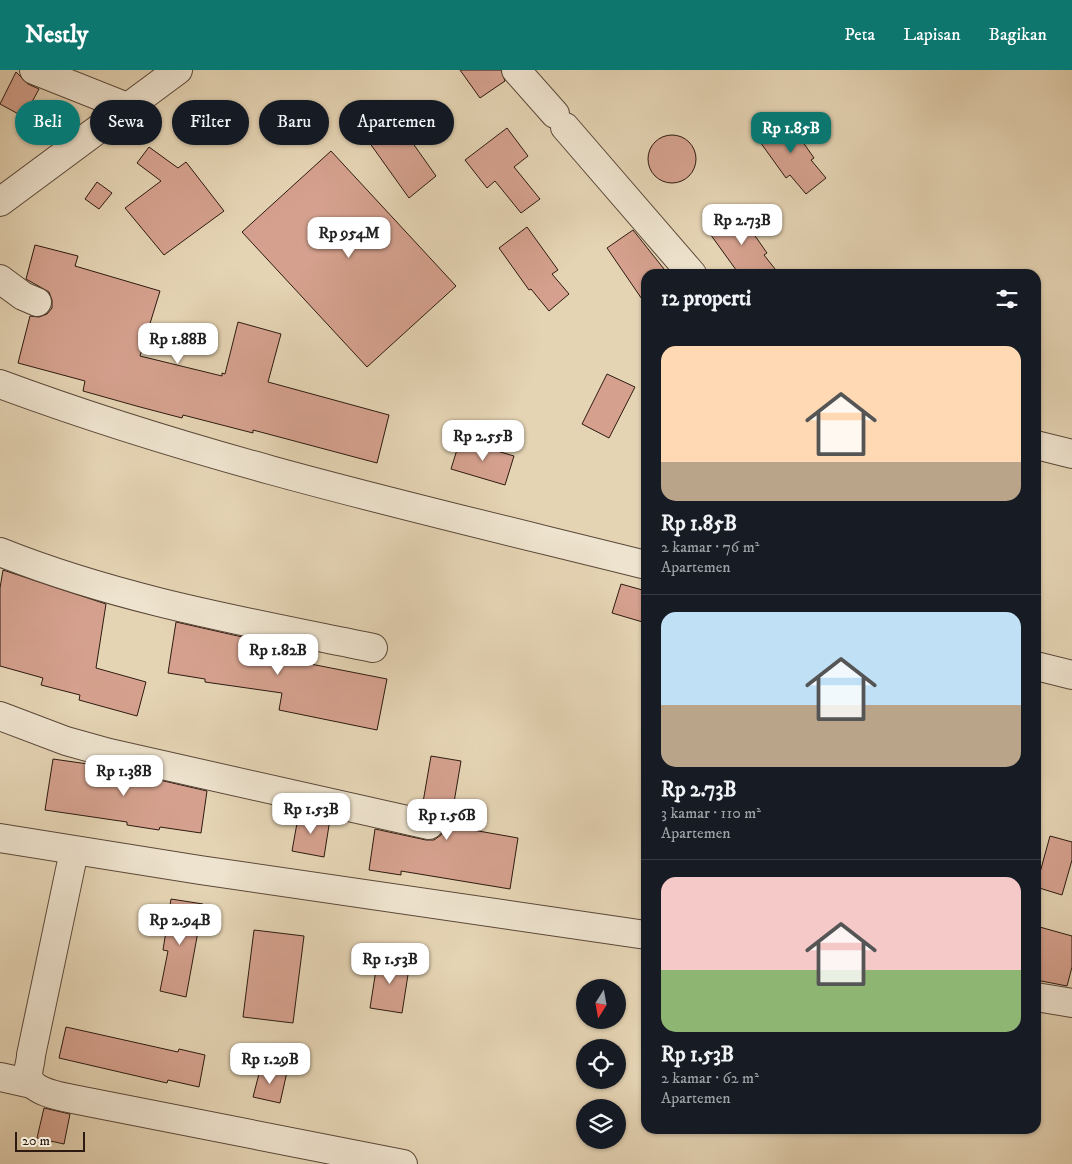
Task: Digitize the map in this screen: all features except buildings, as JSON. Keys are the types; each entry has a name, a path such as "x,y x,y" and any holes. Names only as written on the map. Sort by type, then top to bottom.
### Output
{"street":[{"path":"34,70 109,100"},
{"path":"137,100 178,70"},
{"path":"516,70 688,269"},
{"path":"0,202 90,135"},
{"path":"0,278 23,296 37,302"},
{"path":"0,384 155,437 296,476 641,564"},
{"path":"1041,446 1072,454"},
{"path":"0,552 100,587 164,604 373,648"},
{"path":"1041,667 1072,675"},
{"path":"0,716 66,741 109,754 429,825"},
{"path":"0,838 74,851 641,934"},
{"path":"32,1084 28,1075 74,851"},
{"path":"1041,998 1072,1003"},
{"path":"0,1077 32,1084 40,1090 80,1100 403,1164"}]}
